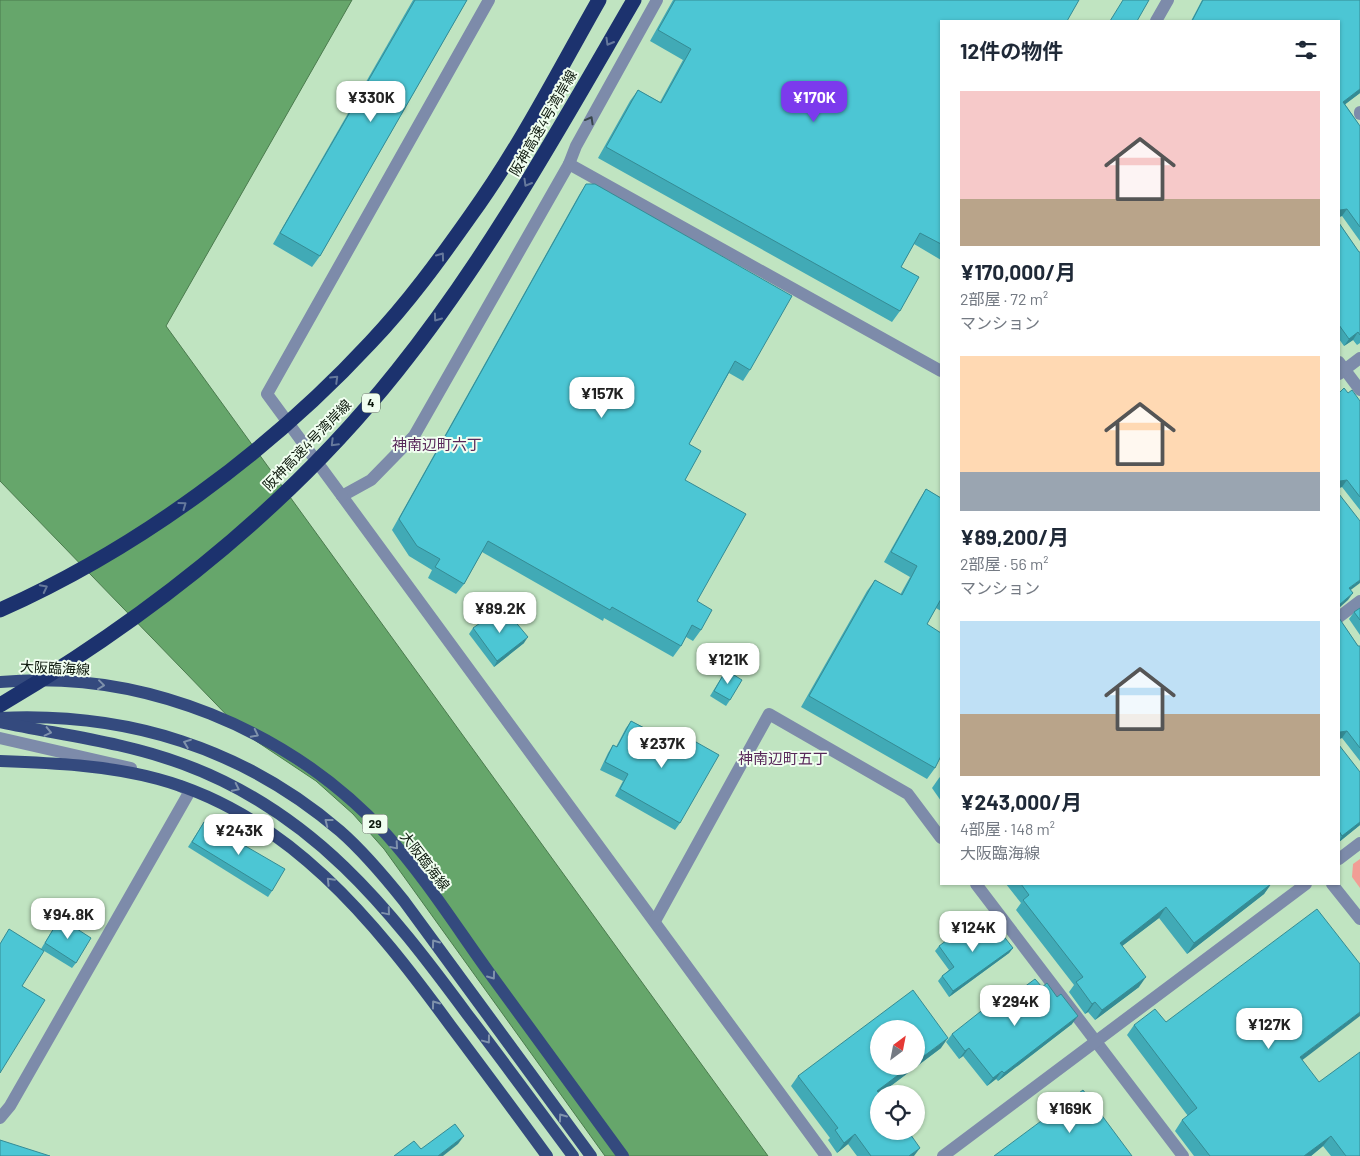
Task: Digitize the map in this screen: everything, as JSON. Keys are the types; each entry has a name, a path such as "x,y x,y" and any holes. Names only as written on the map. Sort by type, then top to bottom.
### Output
{"highway":[{"name":"阪神高速4号湾岸線","path":"0,610 104,555 180,507 276,433 364,350 416,290 477,206 522,137 599,0"},
{"name":"阪神高速4号湾岸線","path":"0,706 114,634 196,571 287,490 362,413 424,336 492,238 519,196 634,0"}],"main road":[{"name":"大阪臨海線","path":"0,682 76,682 116,687 171,700 201,710 260,736 314,771 364,812 407,859 623,1156"},
{"name":"29","path":"0,718 38,716 85,719 132,726 178,739 221,756 264,777 303,802 361,851 404,901 591,1156"},
{"path":"0,722 122,745 184,764 244,792 298,826 348,868 424,954 573,1156"},
{"path":"0,761 96,767 159,780 213,799 254,821 300,854 331,882 380,934 411,972 547,1156"}],"street":[{"path":"489,0 267,394 826,1156"},
{"path":"342,496 371,480 414,436 569,164 576,146 657,0"},
{"path":"1157,20 1168,0"},
{"path":"569,164 940,370"},
{"path":"1360,358 1341,368 1360,390"},
{"path":"1340,621 1360,601"},
{"path":"654,921 769,714 908,794 940,837"},
{"path":"0,738 122,766 190,790 10,1106 0,1118"},
{"path":"1340,858 1360,843"},
{"path":"977,885 1184,1156"},
{"path":"943,1156 1305,885"},
{"path":"1333,885 1360,919"}],"shaded area":[{"path":"0,0 352,0 166,326 768,1156 605,1156 384,849 353,814 316,781 244,733 0,481"},
{"path":"1360,859 1360,888 1352,877 1353,864"}],"building":[{"path":"415,0 467,0 320,256 280,233"},
{"path":"675,0 1079,0 1068,20 940,20 940,243 920,233 901,267 919,277 900,311 606,147 638,90 661,103 691,49 658,30"},
{"path":"1123,0 1149,0 1138,20 1111,20"},
{"path":"1203,0 1360,0 1360,89 1343,102 1360,126 1360,227 1347,209 1340,210 1340,20 1193,20"},
{"path":"586,184 595,184 792,296 750,370 735,361 689,444 701,451 685,480 746,514 697,601 712,610 701,630 692,625 681,646 612,607 610,610 488,541 464,584 435,567 440,559 417,546 399,519"},
{"path":"1340,224 1360,252 1360,335 1358,332 1349,339 1340,326"},
{"path":"1344,388 1348,393 1352,390 1360,401 1360,497 1347,480 1340,481 1340,392"},
{"path":"926,489 940,497 940,601 927,624 940,632 940,758 935,768 809,696 875,580 902,595 917,566 891,552"},
{"path":"1340,495 1360,521 1360,580 1349,588 1353,593 1340,604"},
{"path":"503,607 528,637 497,661 473,628"},
{"path":"1360,608 1360,620 1354,612"},
{"path":"1340,619 1358,646 1360,646 1360,748 1347,731 1340,732"},
{"path":"726,670 742,680 730,700 714,691"},
{"path":"631,721 667,740 673,729 719,755 680,823 620,789 628,774 605,762 613,745 617,747"},
{"path":"1340,746 1360,772 1360,822 1342,836 1340,833"},
{"path":"204,822 285,869 272,891 192,842"},
{"path":"1022,885 1270,885 1194,943 1166,907 1120,943 1146,977 1102,1010 1095,1002 1092,1004 1076,982 1083,977 1023,900 1029,895"},
{"path":"1317,909 1360,964 1360,1012 1300,1057 1319,1082 1360,1052 1360,1156 1346,1156 1331,1136 1304,1156 1210,1156 1182,1120 1197,1108 1134,1025 1155,1009 1166,1022"},
{"path":"60,918 91,938 76,963 45,943"},
{"path":"991,920 1013,948 953,991 942,976 954,967 939,946 958,932 965,940"},
{"path":"9,929 44,951 22,986 45,1000 0,1073 0,944"},
{"path":"1035,979 1042,987 1047,983 1057,997 1061,994 1078,1016 1004,1073 1002,1071 993,1078 969,1048 965,1051 952,1034 985,1008 989,1013"},
{"path":"913,990 948,1038 925,1055 925,1020 873,1020"},
{"path":"870,1022 870,1075 898,1075 885,1085 870,1085 870,1140 914,1140 920,1148 909,1156 871,1156 855,1134 844,1143 835,1130 838,1128 798,1076"},
{"path":"1083,1090 1132,1156 994,1156"},
{"path":"455,1124 464,1136 438,1156 394,1156 414,1141 421,1149"},
{"path":"0,1140 50,1156 0,1156"}],"district":[{"name":"神南辺町六丁","path":"437,445"},
{"name":"神南辺町五丁","path":"783,759"}]}
